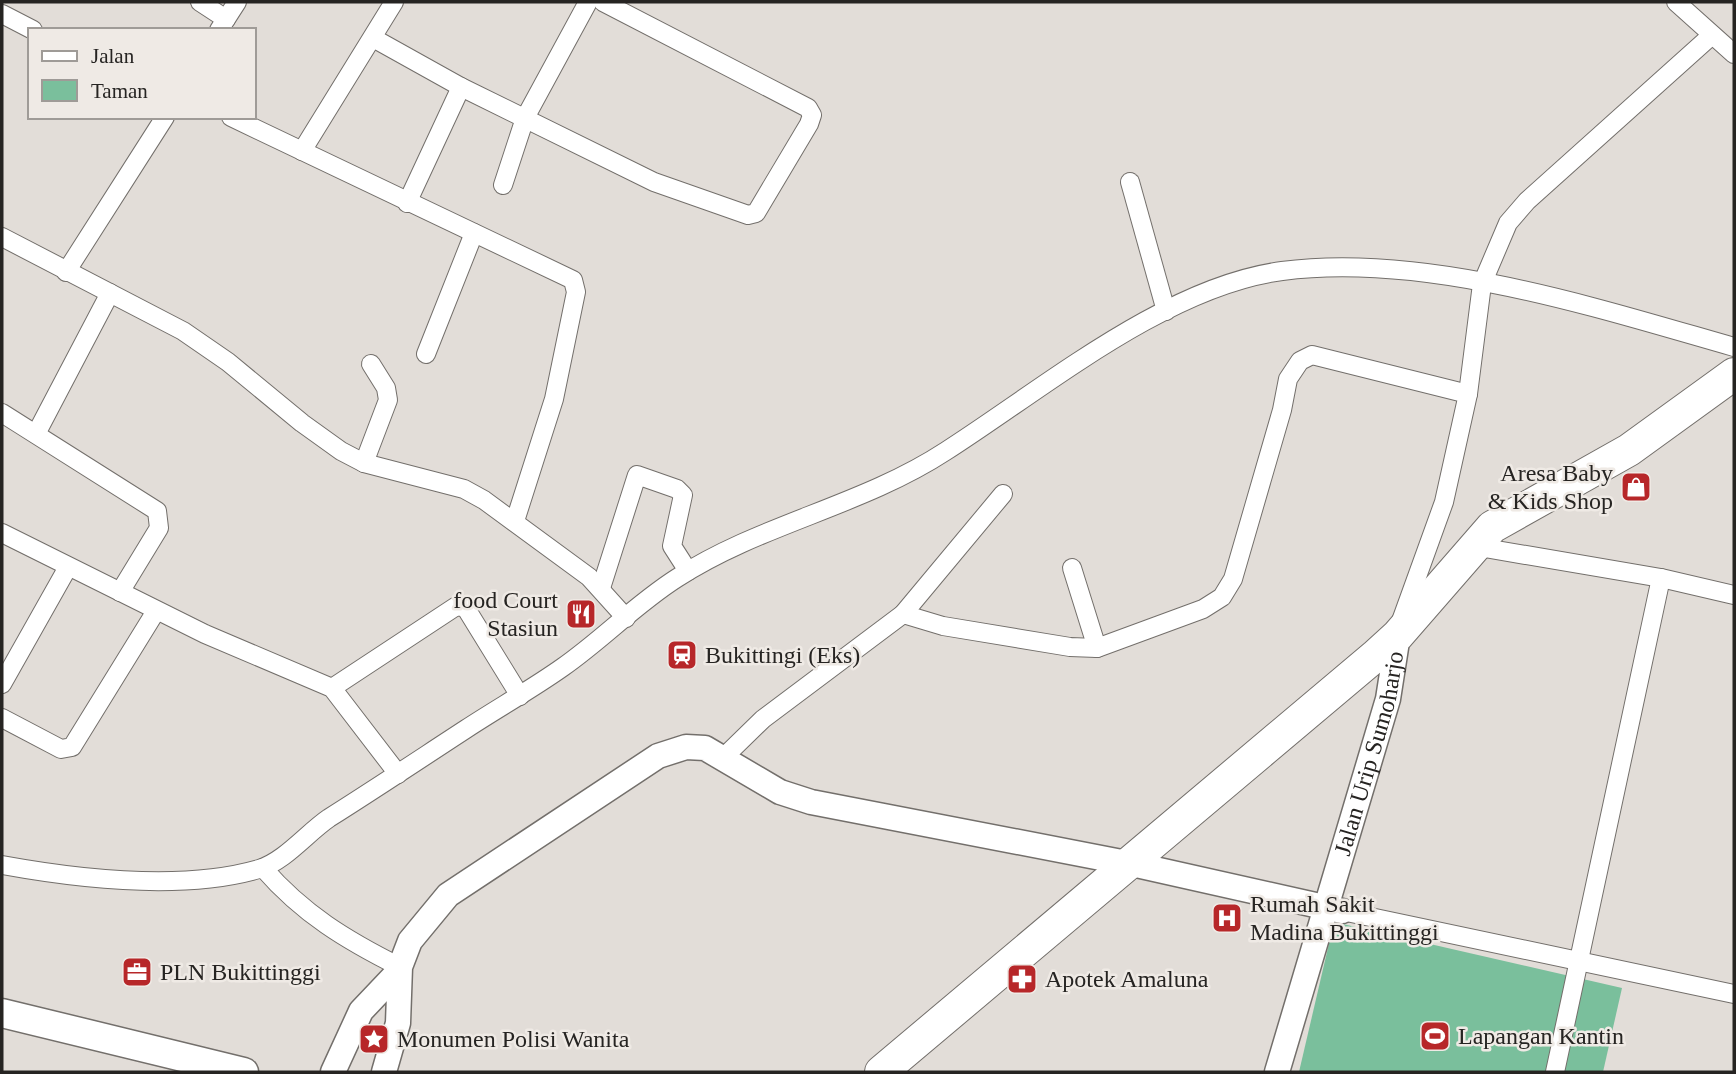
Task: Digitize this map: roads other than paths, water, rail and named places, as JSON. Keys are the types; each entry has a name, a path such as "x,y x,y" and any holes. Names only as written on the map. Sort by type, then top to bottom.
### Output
{"highway":[{"path":"881,1072 967,997 1132,864 1398,635 1473,546 1512,513 1567,487 1629,450 1734,375"}],"main road":[{"path":"4,1016 199,1067 244,1072"}],"street":[{"path":"200,2 223,24 237,2"},
{"path":"302,151 394,2"},
{"path":"503,186 525,118 587,2"},
{"path":"373,38 461,87 670,189 748,215 762,208 809,124 811,115 808,108 603,2"},
{"path":"1676,2 1734,54"},
{"path":"2,14 29,28"},
{"path":"1398,635 1444,502 1468,394 1482,284 1508,223 1517,211 1712,35"},
{"path":"407,203 461,87"},
{"path":"66,272 163,119"},
{"path":"235,119 407,203 568,276 576,286 561,373 515,521"},
{"path":"1130,182 1166,311"},
{"path":"426,354 474,233"},
{"path":"2,237 206,346 323,439 364,463 464,489 515,521 601,588 626,618"},
{"path":"2,865 50,874 174,881 262,868 320,824 571,661 650,596 688,571 727,549 805,519 908,474 1137,326 1235,281 1281,271 1345,267 1398,269 1593,308 1734,347"},
{"path":"36,434 110,293"},
{"path":"903,614 943,626 1024,641 1097,648 1203,609 1227,590 1256,501 1287,379 1300,360 1312,355 1468,394"},
{"path":"364,463 388,400 386,388 371,364"},
{"path":"2,413 157,511 159,528 120,592"},
{"path":"601,588 637,475 666,484 682,495 671,546 688,571"},
{"path":"723,758 763,719 903,614 1003,494"},
{"path":"2,533 245,653 332,688 398,774"},
{"path":"1473,546 1661,578 1734,595"},
{"path":"2,684 68,566"},
{"path":"1072,568 1097,648"},
{"path":"1555,1072 1661,578"},
{"path":"332,688 455,607 462,606 520,696"},
{"path":"2,718 61,749 72,747 156,611"},
{"name":"Jalan Urip Sumoharjo","path":"1277,1072 1332,910 1384,712 1398,635"},
{"path":"384,1072 398,1023 399,970 410,941 448,895 658,756 686,747 705,748 780,792 811,802 1132,864 1332,910 1734,994"},
{"path":"262,868 285,894 342,937 399,970"},
{"path":"333,1072 361,1011 399,970"}],"place":[{"name":"Aresa Baby & Kids Shop","path":"1636,487"},
{"name":"food Court Stasiun","path":"581,614"},
{"name":"Bukittingi (Eks)","path":"682,655"},
{"name":"Rumah Sakit Madina Bukittinggi","path":"1227,918"},
{"name":"PLN Bukittinggi","path":"137,972"},
{"name":"Apotek Amaluna","path":"1022,979"},
{"name":"Lapangan Kantin","path":"1435,1036"},
{"name":"Monumen Polisi Wanita","path":"374,1039"}]}
